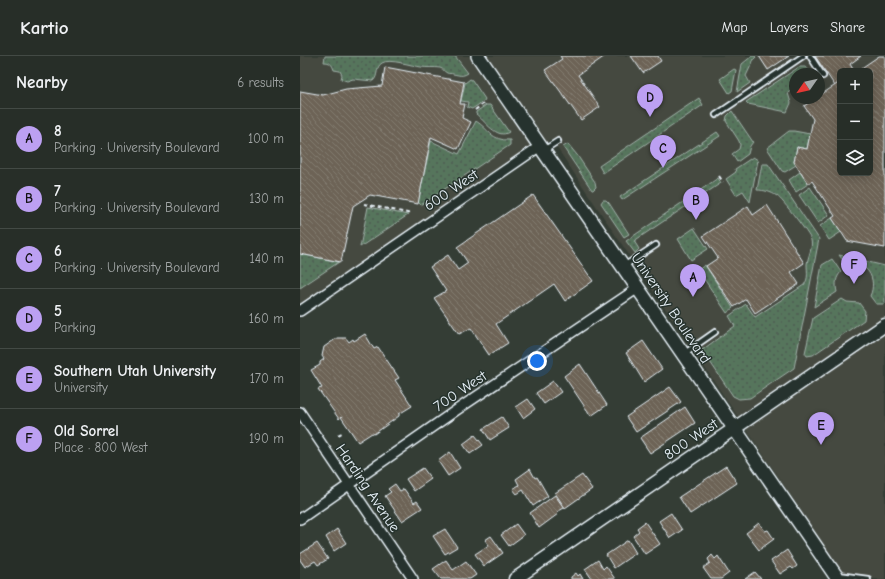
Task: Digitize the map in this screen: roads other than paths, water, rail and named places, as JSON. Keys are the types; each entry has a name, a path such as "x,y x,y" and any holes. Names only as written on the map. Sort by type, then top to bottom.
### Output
{"main road":[{"name":"University Boulevard","path":"478,56 734,428 834,578"}],"street":[{"name":"600 West","path":"300,311 378,257 542,148"},
{"name":"700 West","path":"300,519 458,409 638,288"},
{"name":"800 West","path":"515,579 885,325"},
{"name":"Harding Avenue","path":"300,412 413,579"}],"lane":[{"path":"716,115 803,56"},
{"path":"810,56 818,68"},
{"path":"542,148 558,141"},
{"path":"623,267 656,245"},
{"path":"683,354 715,332"},
{"path":"834,578 868,579"}],"place":[{"name":"5","path":"650,117"},
{"name":"6","path":"663,168"},
{"name":"7","path":"696,220"},
{"name":"Old Sorrel","path":"854,284"},
{"name":"8","path":"693,297"},
{"name":"Southern Utah University","path":"821,445"}]}
